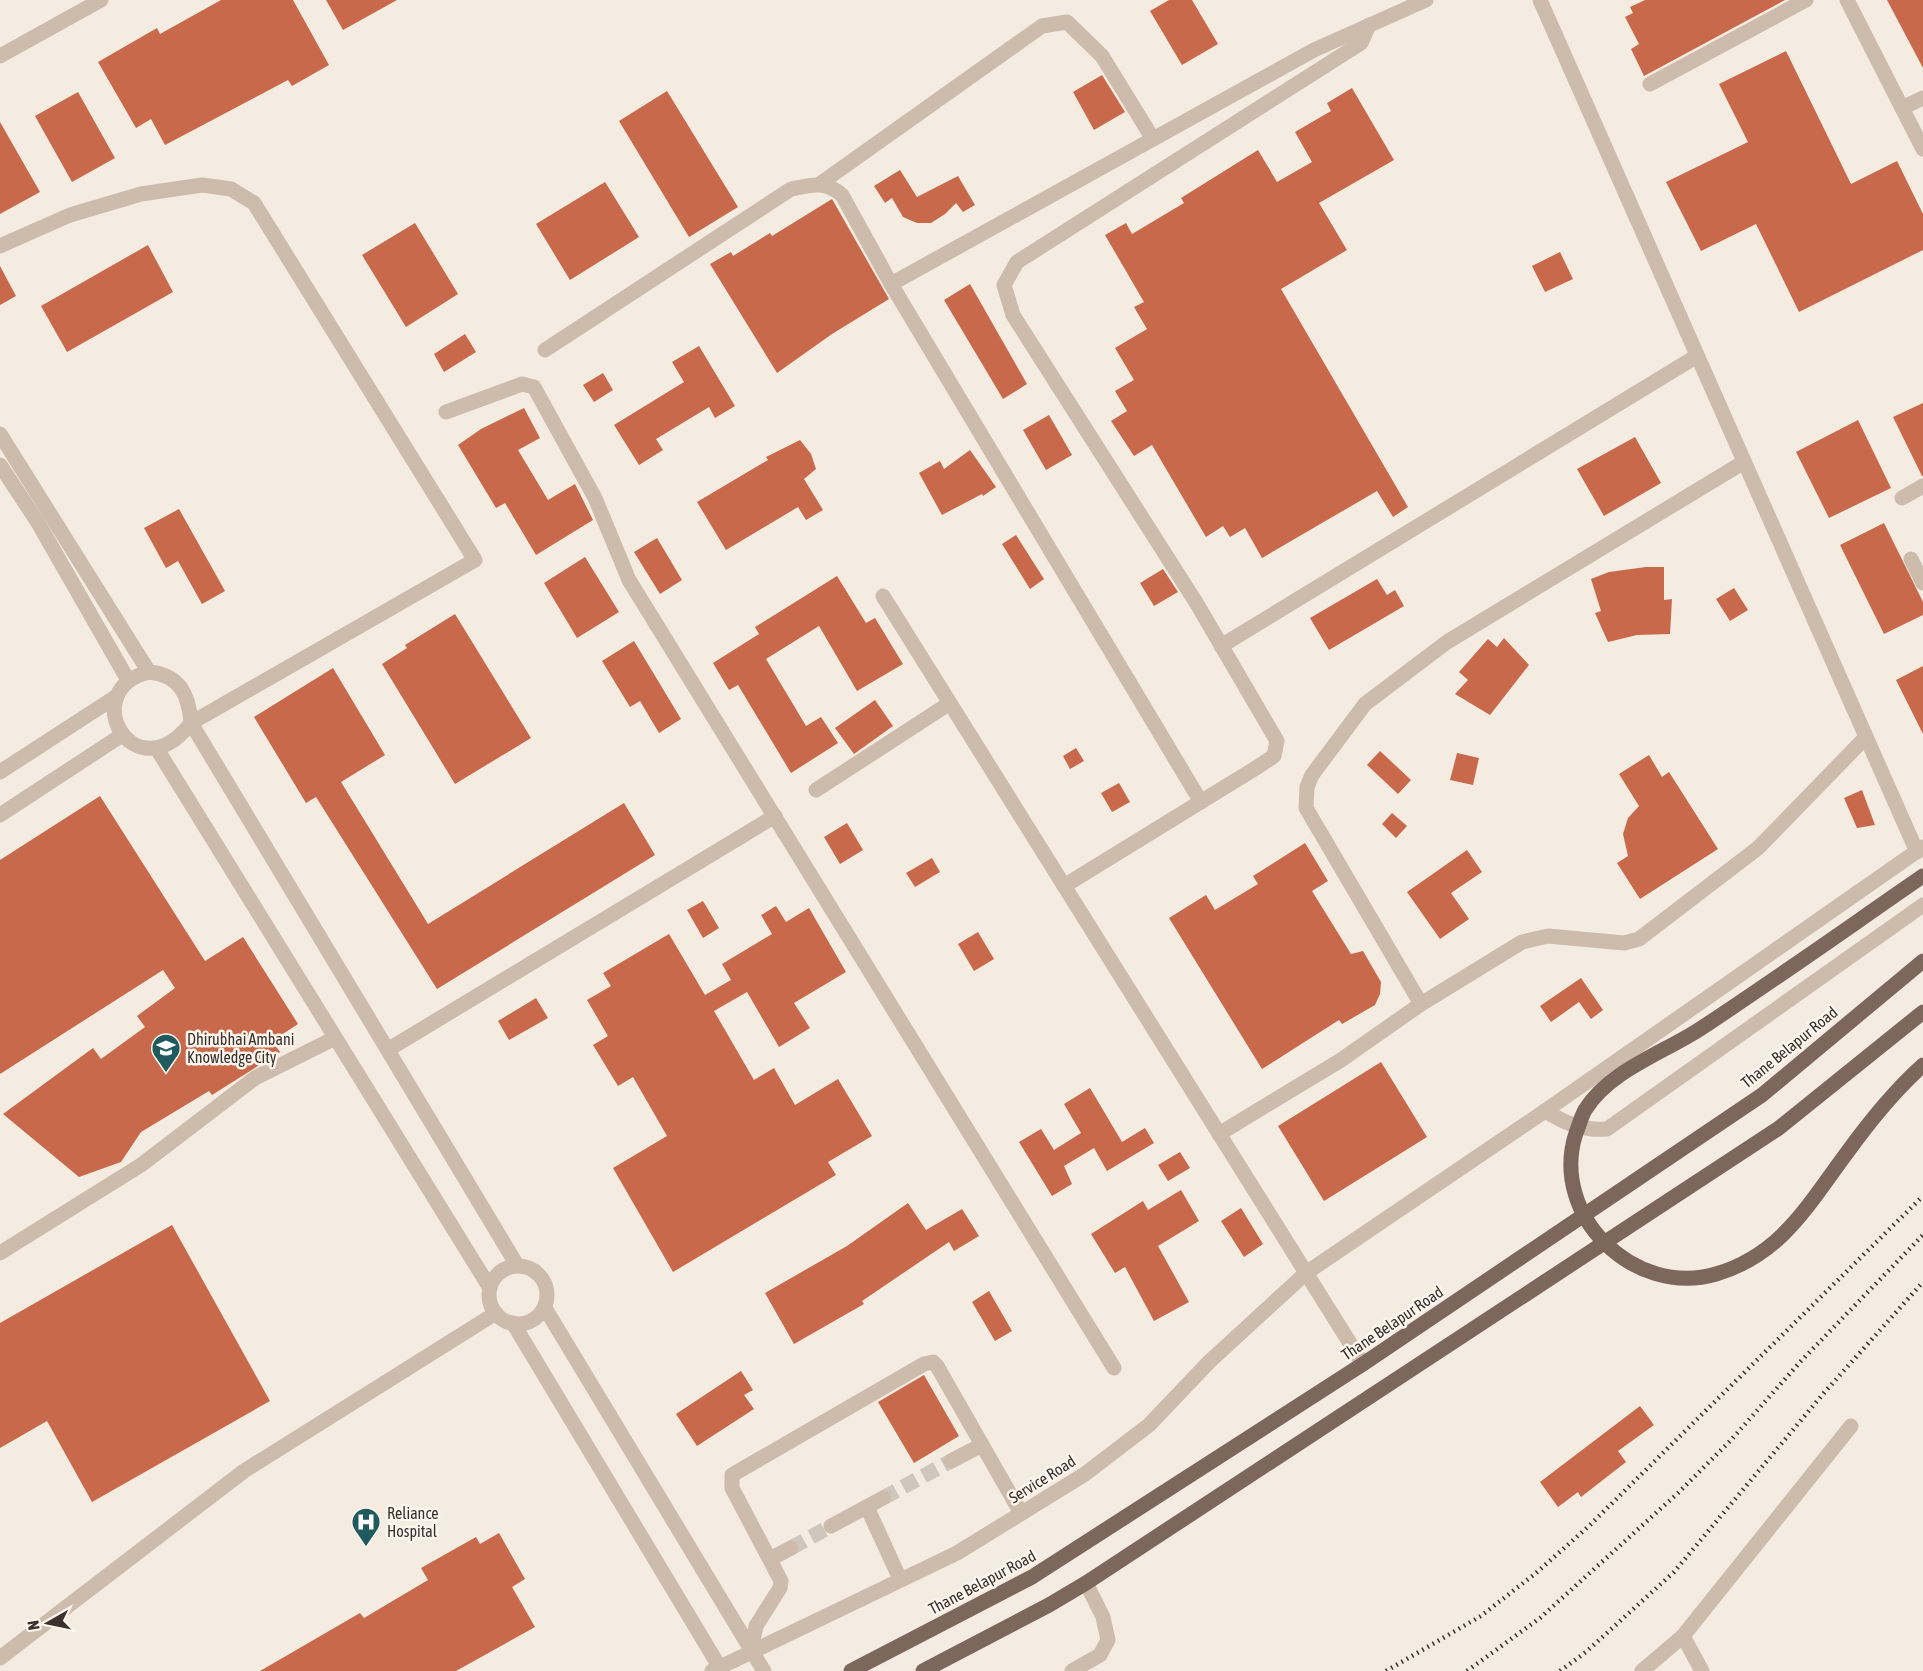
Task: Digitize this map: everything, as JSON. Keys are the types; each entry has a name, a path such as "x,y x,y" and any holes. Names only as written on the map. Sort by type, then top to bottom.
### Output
{"main road":[{"path":"1923,876 1697,1031 1607,1085 1584,1111 1572,1147 1569,1173 1575,1199 1595,1233 1619,1255 1641,1268 1664,1275 1691,1278 1713,1275 1738,1267 1758,1256 1803,1216 1860,1136 1901,1085 1923,1065"},
{"name":"Thane Belapur Road","path":"851,1671 1032,1577 1363,1364 1762,1095 1923,962"},
{"path":"923,1671 1086,1583 1779,1128 1923,1012"}],"street":[{"path":"0,56 101,0"},
{"path":"891,284 1314,50 1426,0"},
{"path":"1540,0 1866,737 1920,849"},
{"path":"1650,84 1806,0"},
{"path":"1847,0 1923,149"},
{"path":"545,350 791,189 821,183 1042,26 1066,22 1102,56 1153,140"},
{"path":"1064,886 1274,756 1277,741 1221,646 1013,315 1004,285 1017,262 1361,43 1369,26"},
{"path":"1902,108 1923,98"},
{"path":"821,183 834,187 842,195 891,284 1201,802"},
{"path":"0,246 70,215 141,194 202,184 231,189 254,203 475,560 191,723 176,741 157,749 138,746 122,735 114,716 117,696"},
{"path":"1221,646 1697,356"},
{"path":"446,412 522,384 534,387 595,498 629,580 1114,1368"},
{"path":"0,434 149,672"},
{"path":"1421,1004 1306,808 1307,787 1312,775 1365,704 1447,642 1744,462"},
{"path":"0,465 37,521 128,681"},
{"path":"1902,498 1923,486"},
{"path":"1911,560 1923,583"},
{"path":"883,596 1363,1364"},
{"path":"0,772 117,696 128,681 149,672 174,679 189,699 191,723 517,1265"},
{"path":"816,790 950,703"},
{"path":"0,815 122,735"},
{"path":"1219,1134 1341,1059 1421,1004 1522,942 1548,936 1624,943 1639,939 1758,848 1866,737"},
{"path":"157,749 490,1288"},
{"path":"388,1049 775,816"},
{"name":"Service Road","path":"718,1670 751,1650 957,1553 1085,1474 1149,1425 1209,1362 1306,1273 1545,1111 1920,849"},
{"path":"1545,1111 1564,1122 1589,1130 1607,1129 1923,905"},
{"path":"0,1253 141,1165 255,1078 335,1038"},
{"path":"718,1670 513,1323 496,1313 489,1297 490,1288 499,1272 517,1265 535,1271 542,1279 546,1287 544,1308 764,1671"},
{"path":"513,1323 530,1321 544,1308"},
{"path":"0,1658 244,1471 496,1313"},
{"path":"751,1650 756,1626 781,1585 770,1559 732,1488 732,1475 924,1364 933,1362 936,1366 1021,1513"},
{"path":"1641,1671 1683,1636 1851,1426"},
{"path":"951,1461 982,1445"},
{"path":"831,1526 884,1498"},
{"path":"867,1507 900,1579"},
{"path":"770,1559 791,1548"},
{"path":"1072,1671 1100,1655 1108,1640 1102,1617 1086,1583"},
{"path":"1683,1636 1702,1671"}],"building":[{"path":"221,0 293,0 329,65 292,86 288,80 165,145 151,119 136,128 98,62 157,28 160,34"},
{"path":"326,0 397,0 343,30"},
{"path":"1169,0 1192,0 1218,44 1182,65 1150,11"},
{"path":"1645,0 1785,0 1644,76 1631,49 1639,44 1625,17 1633,13 1630,7"},
{"path":"1887,0 1923,0 1923,68"},
{"path":"1786,51 1851,184 1897,161 1923,214 1923,250 1799,312 1756,224 1701,251 1666,182 1748,142 1719,84"},
{"path":"1102,75 1125,112 1094,130 1073,92"},
{"path":"1352,88 1394,160 1319,203 1347,250 1281,289 1408,507 1393,517 1377,491 1262,558 1245,528 1230,537 1223,526 1206,537 1152,445 1134,456 1111,421 1127,411 1115,391 1134,380 1115,348 1147,329 1134,307 1144,302 1105,235 1126,223 1132,234 1184,203 1181,198 1258,150 1277,182 1312,162 1295,132 1331,111 1327,103"},
{"path":"667,91 738,207 689,237 619,121"},
{"path":"78,92 115,158 72,182 35,116"},
{"path":"0,122 40,192 0,214"},
{"path":"900,170 917,197 958,176 975,205 963,212 956,203 931,223 917,223 903,217 892,198 885,203 874,186"},
{"path":"605,182 639,237 570,280 536,224"},
{"path":"832,199 889,299 832,334 777,373 710,264 731,252 733,256 770,233 772,236"},
{"path":"415,223 458,294 406,327 362,255"},
{"path":"148,245 173,292 67,352 41,306"},
{"path":"1560,252 1573,279 1545,292 1532,266"},
{"path":"0,266 16,296 0,305"},
{"path":"970,284 1027,384 1003,399 944,300"},
{"path":"465,334 476,352 444,372 434,354"},
{"path":"699,346 735,406 715,418 709,407 656,439 663,450 639,465 614,425 684,382 672,362"},
{"path":"603,373 613,390 594,402 583,385"},
{"path":"1923,403 1923,476 1922,476 1893,417"},
{"path":"524,408 540,438 518,450 548,500 575,484 593,520 536,555 505,503 496,508 458,445 481,429"},
{"path":"1049,415 1072,455 1046,470 1023,430"},
{"path":"1858,420 1891,488 1829,518 1796,452"},
{"path":"1635,437 1661,483 1604,516 1577,469"},
{"path":"800,440 811,454 816,469 804,479 823,510 806,520 798,507 726,550 697,502 768,460 766,457"},
{"path":"970,450 996,487 983,496 982,494 942,515 919,473 940,461 944,469"},
{"path":"179,509 225,591 202,604 178,561 166,568 144,528"},
{"path":"1884,523 1923,602 1923,615 1884,634 1840,545"},
{"path":"1016,535 1044,579 1030,589 1002,544"},
{"path":"657,538 682,580 660,594 634,552"},
{"path":"585,557 619,612 577,638 544,583"},
{"path":"1664,567 1664,600 1672,599 1670,634 1637,635 1608,642 1595,613 1601,611 1591,579 1609,572"},
{"path":"1163,569 1178,592 1154,606 1140,583"},
{"path":"837,576 866,623 875,618 903,664 857,691 819,626 766,659 806,726 821,717 838,743 791,773 738,685 729,690 713,663 759,634 755,627"},
{"path":"1377,579 1387,595 1395,590 1404,606 1329,650 1310,618"},
{"path":"1734,588 1748,610 1730,621 1716,599"},
{"path":"455,614 531,738 455,784 382,664 407,648 405,645"},
{"path":"1504,638 1529,665 1490,715 1455,694 1468,680 1459,672 1488,639 1497,647"},
{"path":"634,641 681,719 659,733 640,701 630,707 602,661"},
{"path":"1923,666 1923,734 1896,680"},
{"path":"333,668 385,755 341,782 428,924 624,803 655,855 437,989 316,797 306,803 254,717"},
{"path":"875,700 893,726 854,754 835,728"},
{"path":"1076,748 1084,761 1070,769 1063,756"},
{"path":"1380,751 1411,780 1398,794 1367,765"},
{"path":"1457,753 1479,758 1473,785 1450,780"},
{"path":"1649,755 1662,777 1669,772 1718,849 1640,899 1617,863 1628,856 1623,834 1628,818 1639,806 1619,774"},
{"path":"1119,783 1130,802 1112,812 1101,793"},
{"path":"1862,790 1875,825 1857,828 1844,798"},
{"path":"100,796 205,961 243,937 298,1024 272,1041 280,1052 212,1095 209,1091 141,1132 121,1162 79,1177 3,1114 93,1048 101,1059 145,1027 137,1016 175,988 163,970 0,1074 0,860"},
{"path":"1392,813 1407,826 1396,838 1382,824"},
{"path":"847,823 863,850 840,864 824,837"},
{"path":"1305,843 1328,881 1312,891 1351,954 1363,951 1381,982 1380,994 1375,1005 1342,1024 1339,1020 1262,1069 1169,918 1206,895 1215,910 1258,884 1253,876"},
{"path":"1467,850 1482,872 1451,893 1469,919 1440,939 1407,892"},
{"path":"932,858 940,872 915,887 906,873"},
{"path":"703,901 719,928 703,938 687,910"},
{"path":"776,906 786,922 809,908 846,972 794,1003 810,1028 779,1047 747,992 714,1011 754,1080 774,1068 795,1105 838,1079 872,1136 828,1162 836,1175 673,1272 613,1168 667,1136 633,1077 618,1086 593,1045 608,1036 587,1000 611,986 603,973 669,934 705,995 731,980 722,964 772,934 761,915"},
{"path":"978,932 994,959 974,971 958,944"},
{"path":"1581,978 1603,1010 1591,1019 1579,1002 1551,1022 1540,1006"},
{"path":"536,998 548,1018 509,1040 498,1021"},
{"path":"1381,1062 1427,1137 1324,1201 1278,1126"},
{"path":"1090,1088 1122,1142 1145,1128 1154,1143 1107,1171 1094,1148 1064,1166 1072,1184 1052,1196 1019,1142 1041,1129 1054,1150 1081,1133 1064,1104"},
{"path":"1180,1152 1190,1168 1168,1181 1158,1165"},
{"path":"1181,1190 1199,1221 1158,1246 1189,1302 1154,1321 1125,1267 1115,1273 1091,1234 1143,1201 1148,1210"},
{"path":"908,1203 926,1230 962,1209 979,1236 954,1251 949,1242 862,1301 864,1304 794,1344 765,1293 847,1246"},
{"path":"1241,1208 1263,1244 1244,1257 1221,1221"},
{"path":"172,1225 270,1401 92,1502 47,1421 0,1448 0,1323"},
{"path":"989,1291 1012,1331 995,1341 972,1302"},
{"path":"741,1371 753,1390 744,1395 754,1409 697,1446 676,1414"},
{"path":"924,1375 959,1436 914,1463 878,1402"},
{"path":"1640,1406 1654,1425 1618,1451 1626,1462 1581,1497 1578,1492 1558,1507 1540,1482"},
{"name":"Reliance Hospital","path":"499,1533 525,1579 512,1587 535,1627 456,1671 260,1671 360,1613 364,1618 428,1580 421,1568 476,1537 480,1544"}],"tunnel":[{"path":"883,1498 951,1461"},
{"path":"791,1548 831,1526"}],"railway":[{"path":"1386,1671 1481,1616 1536,1573 1590,1525 1923,1196"},
{"path":"1467,1671 1540,1618 1678,1493 1731,1440 1801,1361 1923,1235"},
{"path":"1560,1671 1586,1652 1674,1572 1823,1394 1923,1282"}],"place":[{"name":"Dhirubhai Ambani Knowledge City","path":"166,1074"},
{"name":"Reliance Hospital","path":"366,1548"}]}
